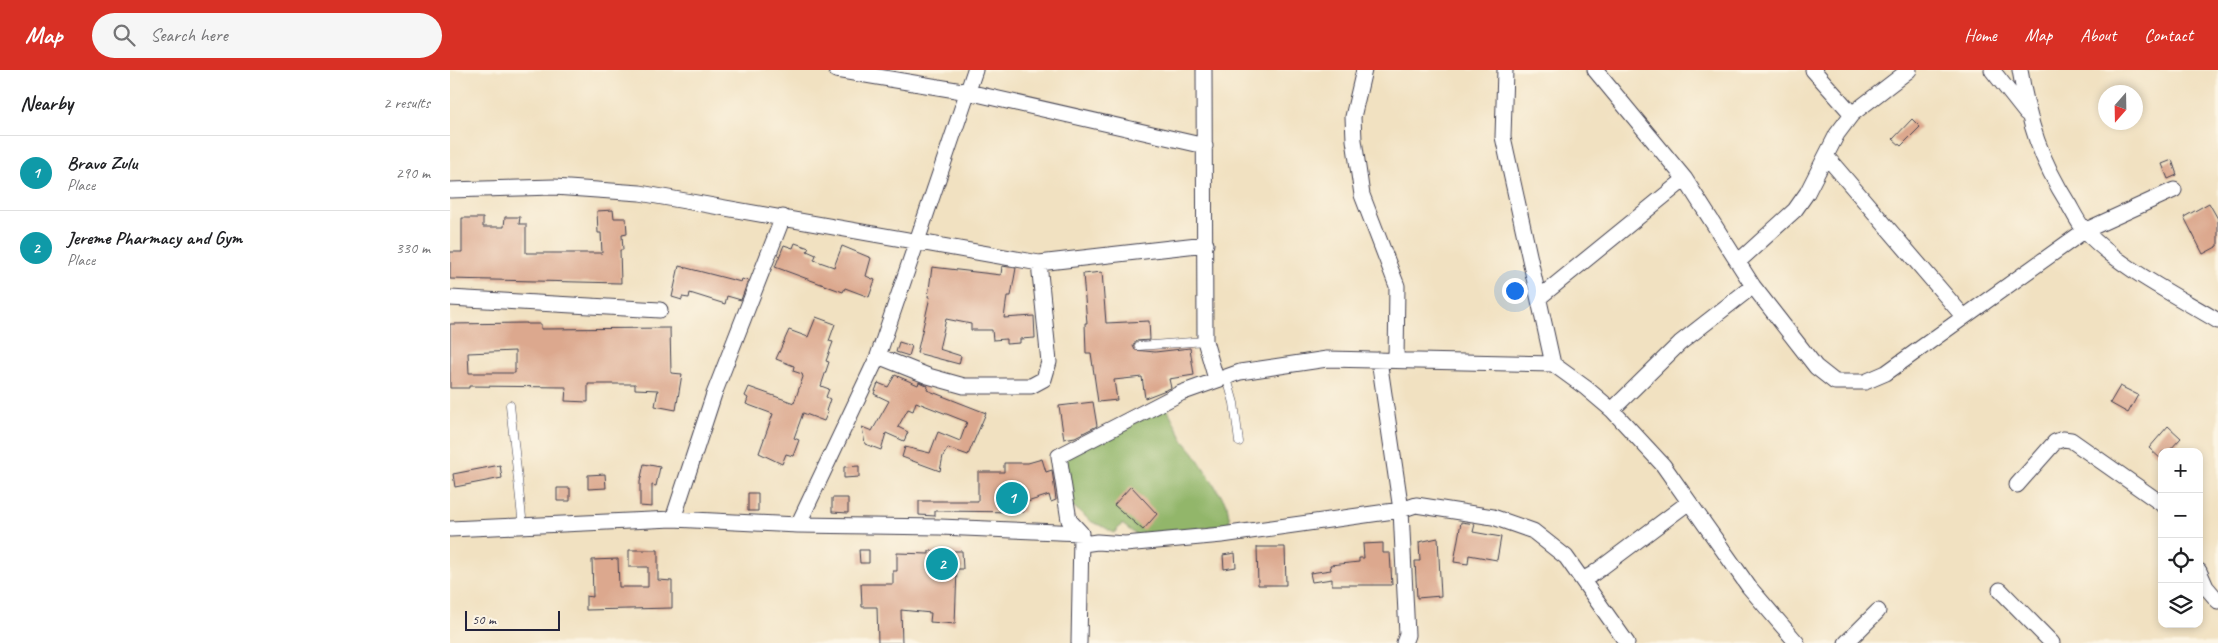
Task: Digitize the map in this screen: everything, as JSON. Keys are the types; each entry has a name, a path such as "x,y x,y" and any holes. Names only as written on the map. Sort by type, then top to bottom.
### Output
{"street":[{"path":"836,70 968,92 1204,146"},
{"path":"798,525 878,356 975,70"},
{"path":"1204,70 1205,341 1221,377"},
{"path":"1364,70 1353,117 1354,140 1362,196 1397,286 1396,360"},
{"path":"1505,70 1503,138 1540,297 1553,364"},
{"path":"1595,70 1685,180 1739,261 1753,286 1816,367 1835,382 1865,382 1886,373 2084,230 2174,190"},
{"path":"1813,70 1852,114"},
{"path":"1739,261 1795,210 1807,193 1837,134 1852,114 1909,70"},
{"path":"1992,70 2027,115"},
{"path":"2020,70 2027,115 2037,147 2063,197 2084,230 2134,270 2218,321"},
{"path":"1826,156 1963,316"},
{"path":"1540,297 1685,180"},
{"path":"450,190 554,187 640,193 1040,263 1206,244"},
{"path":"673,520 714,394 784,217"},
{"path":"878,356 928,376 964,386 1031,386 1044,379 1049,362 1040,263"},
{"path":"1612,410 1680,343 1753,286"},
{"path":"450,298 660,310"},
{"path":"1079,643 1082,539 1069,520 1059,456 1148,408 1221,377 1327,359 1553,364 1612,410 1663,465 1749,587 1797,643"},
{"path":"1379,360 1400,510 1407,635 1404,643"},
{"path":"2017,485 2055,442 2063,439 2071,440 2158,501"},
{"path":"1584,579 1689,502"},
{"path":"450,529 673,520 798,525 940,527 1125,544 1222,534 1400,510 1416,505 1493,518 1533,531 1566,557 1584,579 1627,643"},
{"path":"2203,580 2206,587 2218,601"},
{"path":"2000,590 2052,643"},
{"path":"1846,643 1878,612"}],"lane":[{"path":"1139,346 1205,341"},
{"path":"1221,377 1234,403 1239,442"},
{"path":"510,405 523,527"}],"green space":[{"path":"1167,408 1183,440 1194,453 1227,505 1230,522 1224,525 1138,536 1122,524 1114,533 1092,522 1069,503 1064,465 1068,453"}],"building":[{"path":"1912,119 1920,127 1901,146 1893,139"},
{"path":"2172,160 2177,175 2168,179 2162,164"},
{"path":"2209,203 2218,219 2218,246 2203,254 2184,217"},
{"path":"613,210 614,218 626,218 627,234 622,235 623,250 620,250 621,283 450,279 450,252 462,252 462,218 483,218 483,227 504,227 505,217 520,217 519,224 526,224 526,253 602,253 601,233 598,233 597,211"},
{"path":"795,243 809,248 807,251 816,255 814,260 834,267 842,246 871,258 866,276 875,280 869,297 845,288 843,292 775,267 784,245 793,248"},
{"path":"679,266 741,282 742,279 748,281 741,300 727,296 725,304 690,293 689,298 682,297 682,300 672,297"},
{"path":"1002,266 1016,268 1011,296 1007,296 1004,318 1034,316 1035,338 1020,339 1020,343 1006,344 1006,339 993,340 992,330 971,330 971,324 946,319 939,349 961,356 959,364 917,353 930,297 928,297 932,267 1001,275"},
{"path":"1102,272 1106,323 1149,321 1150,340 1136,341 1133,346 1135,350 1155,352 1190,348 1194,375 1169,379 1171,388 1145,398 1142,377 1114,380 1117,400 1098,402 1091,353 1086,353 1085,323 1087,323 1083,274"},
{"path":"816,317 835,324 829,341 833,342 826,361 829,362 821,386 829,389 826,397 830,399 826,411 828,412 824,421 803,413 794,438 799,440 793,456 786,454 782,464 759,453 773,414 746,404 748,398 745,396 749,387 794,403 803,377 802,374 793,371 794,366 776,359 789,330 808,337"},
{"path":"527,323 541,324 541,329 670,328 671,373 682,374 676,410 655,406 658,390 635,389 635,384 588,384 588,402 565,401 566,387 469,386 469,388 450,388 450,324","holes":["515,351 515,373 469,373 468,353"]},
{"path":"899,342 912,346 909,356 896,352"},
{"path":"895,375 918,385 919,382 928,386 927,390 986,413 968,455 948,448 943,456 940,471 902,457 905,447 930,453 938,432 960,441 967,422 916,402 913,411 908,409 898,427 908,432 904,441 886,433 881,450 865,444 862,427 872,431 889,401 874,394 878,383 888,387"},
{"path":"2120,386 2138,395 2128,413 2110,403"},
{"path":"1093,402 1097,426 1075,437 1064,439 1059,406"},
{"path":"2168,426 2181,438 2172,448 2158,448 2158,456 2149,448"},
{"path":"1042,459 1046,472 1052,470 1056,500 1051,502 1049,495 1024,503 1024,512 935,511 935,516 919,515 919,501 978,501 978,472 1004,472 1004,463 1028,463"},
{"path":"644,464 660,467 656,486 652,485 652,507 640,506 640,482"},
{"path":"500,465 502,478 455,487 453,474"},
{"path":"859,466 859,477 844,478 844,467"},
{"path":"605,474 606,488 588,489 588,475"},
{"path":"1131,486 1157,514 1143,530 1114,505"},
{"path":"557,488 570,488 570,501 557,501"},
{"path":"748,493 758,493 758,511 748,511"},
{"path":"832,498 848,498 848,513 832,512"},
{"path":"1461,522 1475,524 1473,532 1501,537 1497,560 1469,555 1468,564 1454,562"},
{"path":"1438,538 1441,596 1417,598 1415,561 1420,561 1419,542"},
{"path":"1383,543 1383,553 1390,553 1392,585 1332,585 1332,579 1312,582 1310,573 1331,570 1330,565 1359,562 1359,558 1364,558 1363,544"},
{"path":"1257,547 1285,547 1286,585 1258,585"},
{"path":"629,550 658,550 658,580 672,581 672,608 586,610 586,596 593,597 592,560 618,559 619,587 648,587 648,567 629,567"},
{"path":"859,550 869,550 869,563 860,563"},
{"path":"929,551 962,551 963,569 957,569 955,624 930,622 931,613 901,610 902,643 878,643 877,607 862,607 861,584 893,584 893,571 897,571 897,553 929,554"},
{"path":"1235,553 1236,567 1224,569 1223,555"}],"place":[{"name":"Bravo Zulu","path":"1012,498"},
{"name":"Jereme Pharmacy and Gym","path":"942,564"}]}
